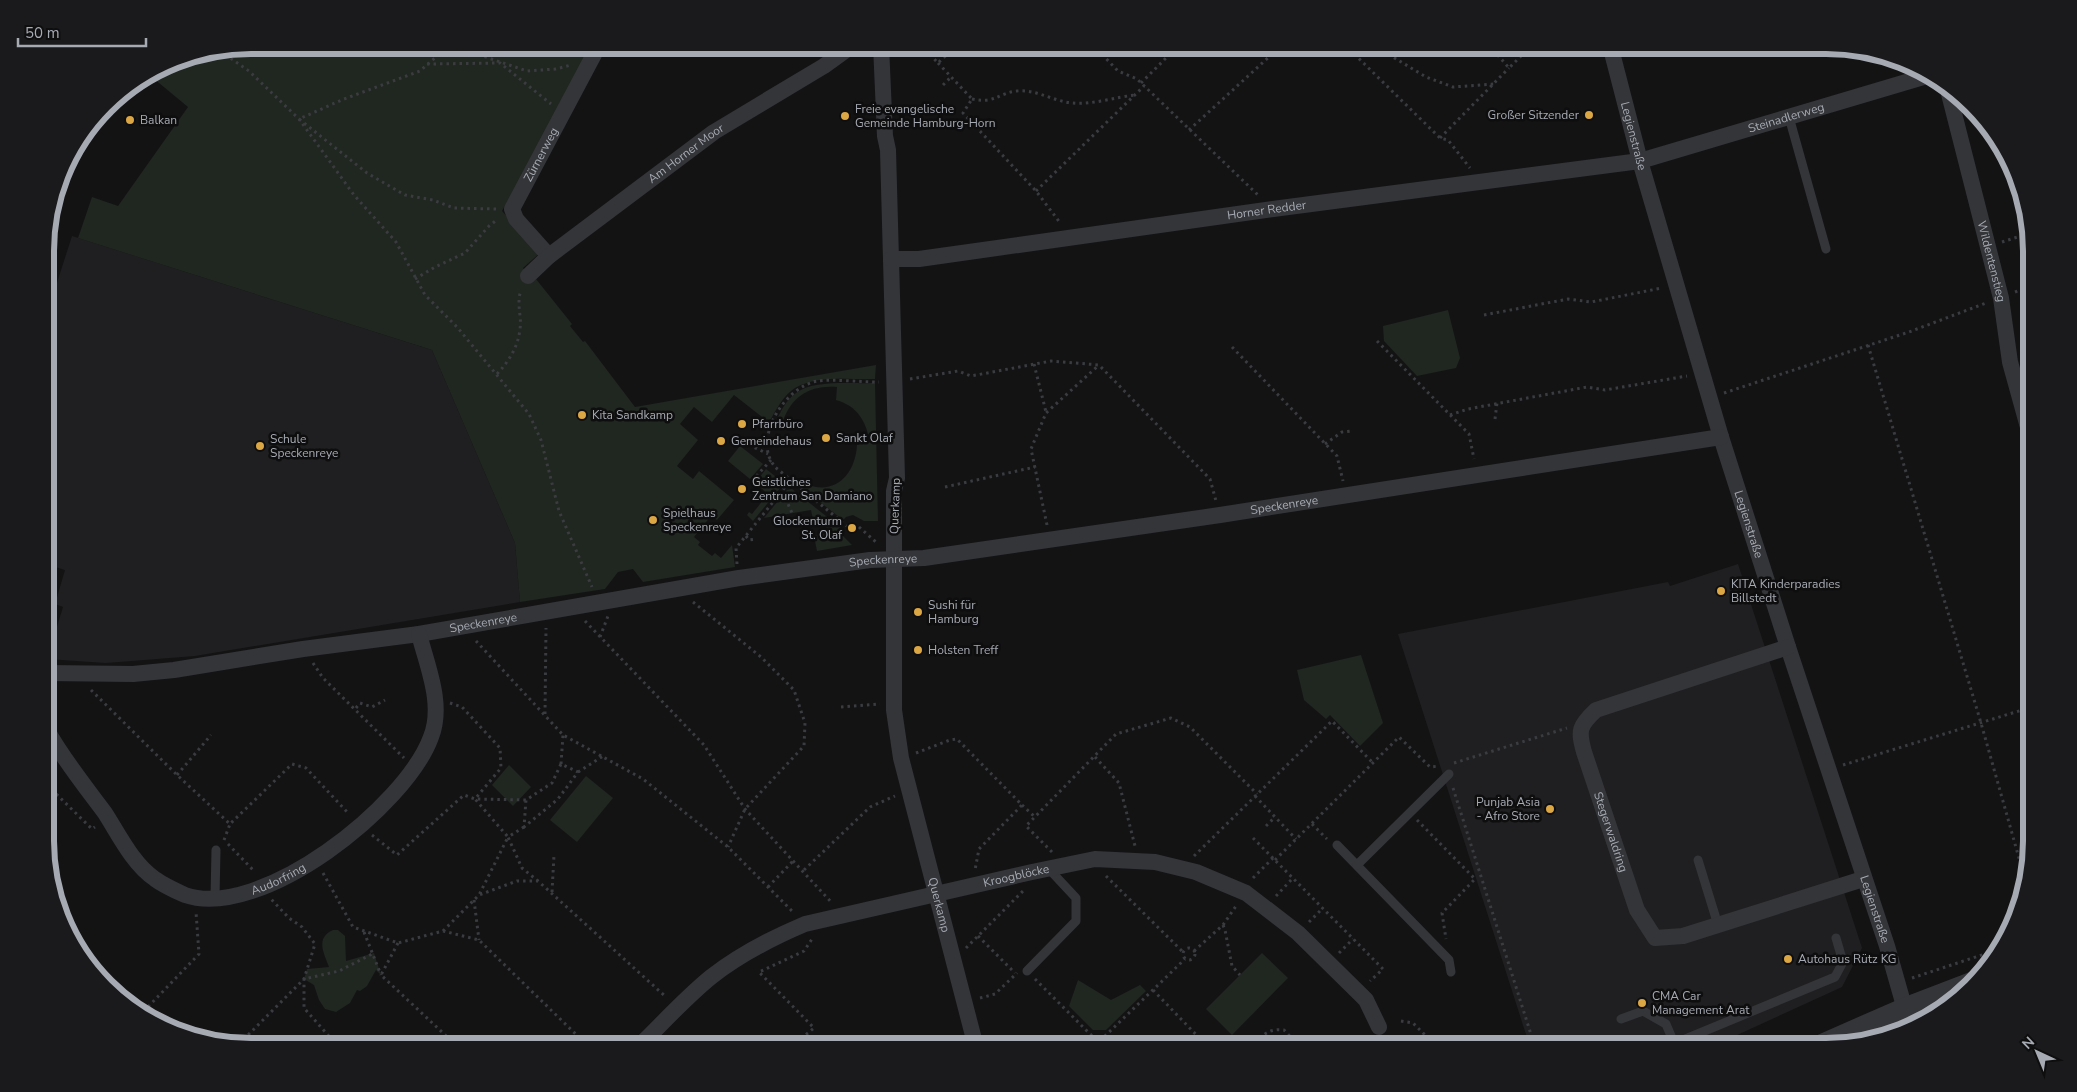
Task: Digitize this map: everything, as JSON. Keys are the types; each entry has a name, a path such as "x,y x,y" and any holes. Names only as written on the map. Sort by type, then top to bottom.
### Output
{"street":[{"name":"Zürnerweg","path":"512,209 594,54"},
{"name":"Am Horner Moor","path":"528,276 549,256 714,132 824,66 841,54"},
{"name":"Querkamp","path":"881,54 884,136 888,150 897,478 894,491 894,703 901,758 974,1038"},
{"name":"Legienstraße","path":"1612,54 1640,161 1709,398 1863,879 1887,946 1908,1018"},
{"name":"Steinadlerweg","path":"1640,161 1921,78"},
{"name":"Wildentenstieg","path":"1950,98 2001,298 2010,362 2023,409"},
{"name":"Horner Redder","path":"891,259 919,259 1272,209 1640,161"},
{"path":"512,209 516,219 549,256"},
{"name":"Speckenreye","path":"54,673 133,674 174,670 303,649 419,634 739,578 870,560 924,558 1050,540 1721,437"},
{"name":"Audorfring","path":"54,743 130,853 154,879 186,895 195,896 233,897 260,889 315,859 361,826 396,792 415,769 432,737 436,721 436,699 419,634"},
{"path":"1582,723 1596,710 1788,647"},
{"name":"Stegerwaldring","path":"1582,723 1579,734 1584,752 1637,910 1655,938 1683,936 1863,879"},
{"name":"Kroogblöcke","path":"647,1038 710,978 733,961 776,936 805,924 842,914 1090,860 1155,862 1196,872 1243,892 1298,934 1366,1000 1379,1026"},
{"path":"1846,1037 1908,1018 1948,996"}],"lane":[{"path":"1789,117 1826,249"},
{"path":"1357,865 1449,774"},
{"path":"1337,845 1449,960 1451,972"},
{"path":"215,897 216,850"},
{"path":"1698,860 1718,925"},
{"path":"1027,971 1076,921 1076,898 1040,870"},
{"path":"1687,1038 1835,977 1843,962 1836,938"},
{"path":"1621,1019 1643,1011 1666,1024 1669,1038"}],"path":[{"path":"299,119 344,99 420,70 439,54"},
{"path":"475,54 527,71 556,69 591,60"},
{"path":"930,54 972,100 985,102 1016,91 1038,94 1076,104 1135,95"},
{"path":"938,63 947,54"},
{"path":"1102,54 1118,71 1142,85 1272,209"},
{"path":"1036,191 1135,95 1172,54"},
{"path":"1189,130 1272,54"},
{"path":"1355,54 1388,54 1426,77 1453,87 1494,84"},
{"path":"1355,54 1440,138 1448,140 1481,182"},
{"path":"1497,54 1509,68"},
{"path":"1440,138 1523,54"},
{"path":"227,55 250,71 299,119 368,173 405,195 433,200 454,208 512,209"},
{"path":"427,64 500,63 534,92 564,113"},
{"path":"942,85 951,77"},
{"path":"972,100 963,113 1036,191 1060,221 1067,239"},
{"path":"299,119 354,195 396,242 425,295 457,327 529,414 541,440 559,511 599,604"},
{"path":"415,279 465,253 489,226 512,209"},
{"path":"1988,246 2023,235"},
{"path":"497,374 512,358 520,328 517,304 520,291 528,276"},
{"path":"1484,315 1568,299 1591,302 1676,286"},
{"path":"1709,398 1868,345 2023,289"},
{"path":"1377,340 1469,434 1476,474"},
{"path":"1868,345 1981,723 2022,868"},
{"path":"1232,347 1337,456 1347,495"},
{"path":"848,527 790,481 775,467 768,454 768,441 773,423 782,405 796,391 816,381 894,382 958,371 971,376 1052,361 1099,364 1210,479 1220,515"},
{"path":"1034,364 1046,413"},
{"path":"1050,540 1031,449 1046,413 1099,364"},
{"path":"1450,415 1468,408 1586,387 1605,390 1702,373"},
{"path":"1495,419 1497,403"},
{"path":"752,420 755,417 770,430"},
{"path":"773,423 784,424"},
{"path":"1325,444 1342,432 1351,431"},
{"path":"743,442 768,454"},
{"path":"752,481 771,460"},
{"path":"945,487 1035,467"},
{"path":"739,578 736,548 790,481"},
{"path":"779,495 788,504 792,513"},
{"path":"746,536 749,540 756,539"},
{"path":"676,589 761,657 794,690 805,723 804,746 745,809 728,847"},
{"path":"572,608 704,745 745,809 804,870 842,914"},
{"path":"545,715 546,612"},
{"path":"463,626 563,735 643,778 728,847 805,924 813,936 804,951 759,972 814,1028 802,1038"},
{"path":"303,649 323,678 356,708 415,769"},
{"path":"75,674 177,775 230,824"},
{"path":"436,699 462,707 500,748 501,768 475,799"},
{"path":"356,708 360,703 372,707 385,700"},
{"path":"840,707 894,703"},
{"path":"1828,770 2023,710"},
{"path":"1065,865 1026,826 1116,734 1172,718 1190,727 1296,839"},
{"path":"1180,868 1332,721 1373,763"},
{"path":"1185,959 1192,960 1195,954 1194,951 1222,925 1243,892 1274,859 1400,737 1430,767 1446,766 1582,723"},
{"path":"177,775 211,735"},
{"path":"331,1038 304,1008 304,979 315,944 302,927 289,918 260,889 261,877 224,840 230,824 292,764 306,768 361,826 397,855 464,795 475,799 526,800 552,783 561,764 563,735"},
{"path":"901,758 957,739 1035,817"},
{"path":"479,896 508,837 524,827 558,799 578,772 602,756"},
{"path":"1095,757 1119,782 1138,861"},
{"path":"561,764 578,772"},
{"path":"1449,774 1532,1038"},
{"path":"804,870 870,807 909,790"},
{"path":"54,792 92,829 106,816"},
{"path":"475,799 508,837 522,868 678,1008"},
{"path":"524,827 526,800"},
{"path":"972,885 979,849 1022,805"},
{"path":"1410,813 1475,880 1442,913 1449,960"},
{"path":"1266,826 1275,816"},
{"path":"1311,824 1332,845 1337,845"},
{"path":"1253,838 1383,969 1358,993"},
{"path":"552,893 554,855"},
{"path":"315,859 353,927 398,943 443,931 479,940 580,1038"},
{"path":"768,887 794,860"},
{"path":"1090,860 1184,953 1185,959"},
{"path":"954,961 1030,884 1040,870"},
{"path":"1265,908 1294,878"},
{"path":"443,931 479,896 517,880 538,881"},
{"path":"146,1008 199,954 195,896"},
{"path":"474,900 479,940"},
{"path":"1222,925 1225,930 1232,966 1240,975"},
{"path":"364,931 374,952 381,975 448,1038"},
{"path":"978,936 1016,973"},
{"path":"381,975 398,943"},
{"path":"1184,953 1189,948 1194,951"},
{"path":"245,1038 304,979 339,971 374,952"},
{"path":"1898,984 1929,971 1989,952"},
{"path":"964,1003 995,994 1023,967 1093,1037 1104,1037 1185,959"},
{"path":"1154,990 1199,1038"},
{"path":"1401,1021 1413,1023 1428,1038"},
{"path":"1260,1038 1267,1031 1276,1029 1284,1030 1292,1038"}],"shaded area":[{"path":"591,54 502,211 540,253 523,268 534,281 536,279 572,324 570,326 583,342 585,341 635,407 876,365 875,379 834,379 804,384 791,391 778,406 771,419 766,420 734,395 712,422 694,407 680,424 698,440 677,466 693,479 699,471 734,500 717,520 711,516 694,537 700,542 698,545 712,556 715,553 721,558 732,545 735,567 643,582 633,569 618,572 605,589 520,602 515,543 432,350 78,238 92,197 118,206 188,107 154,79 187,64 225,55"},
{"name":"Schule Speckenreye","path":"72,236 432,350 515,543 520,602 195,656 106,663 54,659 54,636 63,607 55,604 65,570 54,567 54,292"},
{"path":"1448,310 1460,358 1456,368 1417,376 1384,341 1383,326"},
{"path":"875,383 878,521 864,521 853,515 843,520 794,482 797,479 809,485 830,486 838,483 846,476 855,457 857,445 870,442 860,416 850,406 836,400 837,387 827,387 810,390 803,394 791,405 783,421 776,421 789,399 803,389 823,384"},
{"path":"740,446 763,464 750,479 728,461"},
{"path":"766,469 780,480 781,487 753,521 747,515 749,512 752,514 768,494 755,483"},
{"path":"792,489 841,528 839,532 852,545 817,551 814,536 828,533 825,522 814,524 811,510 764,518 787,490"},
{"path":"1738,564 1862,948 1842,987 1731,1038 1527,1038 1398,634 1668,582 1670,586"},
{"path":"1361,655 1383,723 1360,746 1330,715 1326,719 1304,700 1297,670"},
{"path":"509,765 531,787 513,806 492,785"},
{"path":"586,776 613,798 577,842 550,820"},
{"path":"333,930 338,930 345,936 346,961 374,953 381,975 376,970 367,986 360,991 357,990 350,1003 336,1012 325,1009 319,1000 314,985 304,979 307,969 329,967 322,946 324,937"},
{"path":"1262,953 1288,978 1232,1035 1206,1009"},
{"path":"1078,980 1111,1000 1140,985 1146,991 1106,1030 1093,1030 1069,1006"}],"place":[{"name":"Großer Sitzender","path":"1589,115"},
{"name":"Freie evangelische Gemeinde Hamburg-Horn","path":"845,116"},
{"name":"Balkan","path":"130,120"},
{"name":"Kita Sandkamp","path":"582,415"},
{"name":"Pfarrbüro","path":"742,424"},
{"name":"Sankt Olaf","path":"826,438"},
{"name":"Gemeindehaus","path":"721,441"},
{"name":"Schule Speckenreye","path":"260,446"},
{"name":"Geistliches Zentrum San Damiano","path":"742,489"},
{"name":"Spielhaus Speckenreye","path":"653,520"},
{"name":"Glockenturm St. Olaf","path":"852,528"},
{"name":"KITA Kinderparadies Billstedt","path":"1721,591"},
{"name":"Sushi für Hamburg","path":"918,612"},
{"name":"Holsten Treff","path":"918,650"},
{"name":"Punjab Asia - Afro Store","path":"1550,809"},
{"name":"Autohaus Rütz KG","path":"1788,959"},
{"name":"CMA Car Management Arat","path":"1642,1003"}]}
